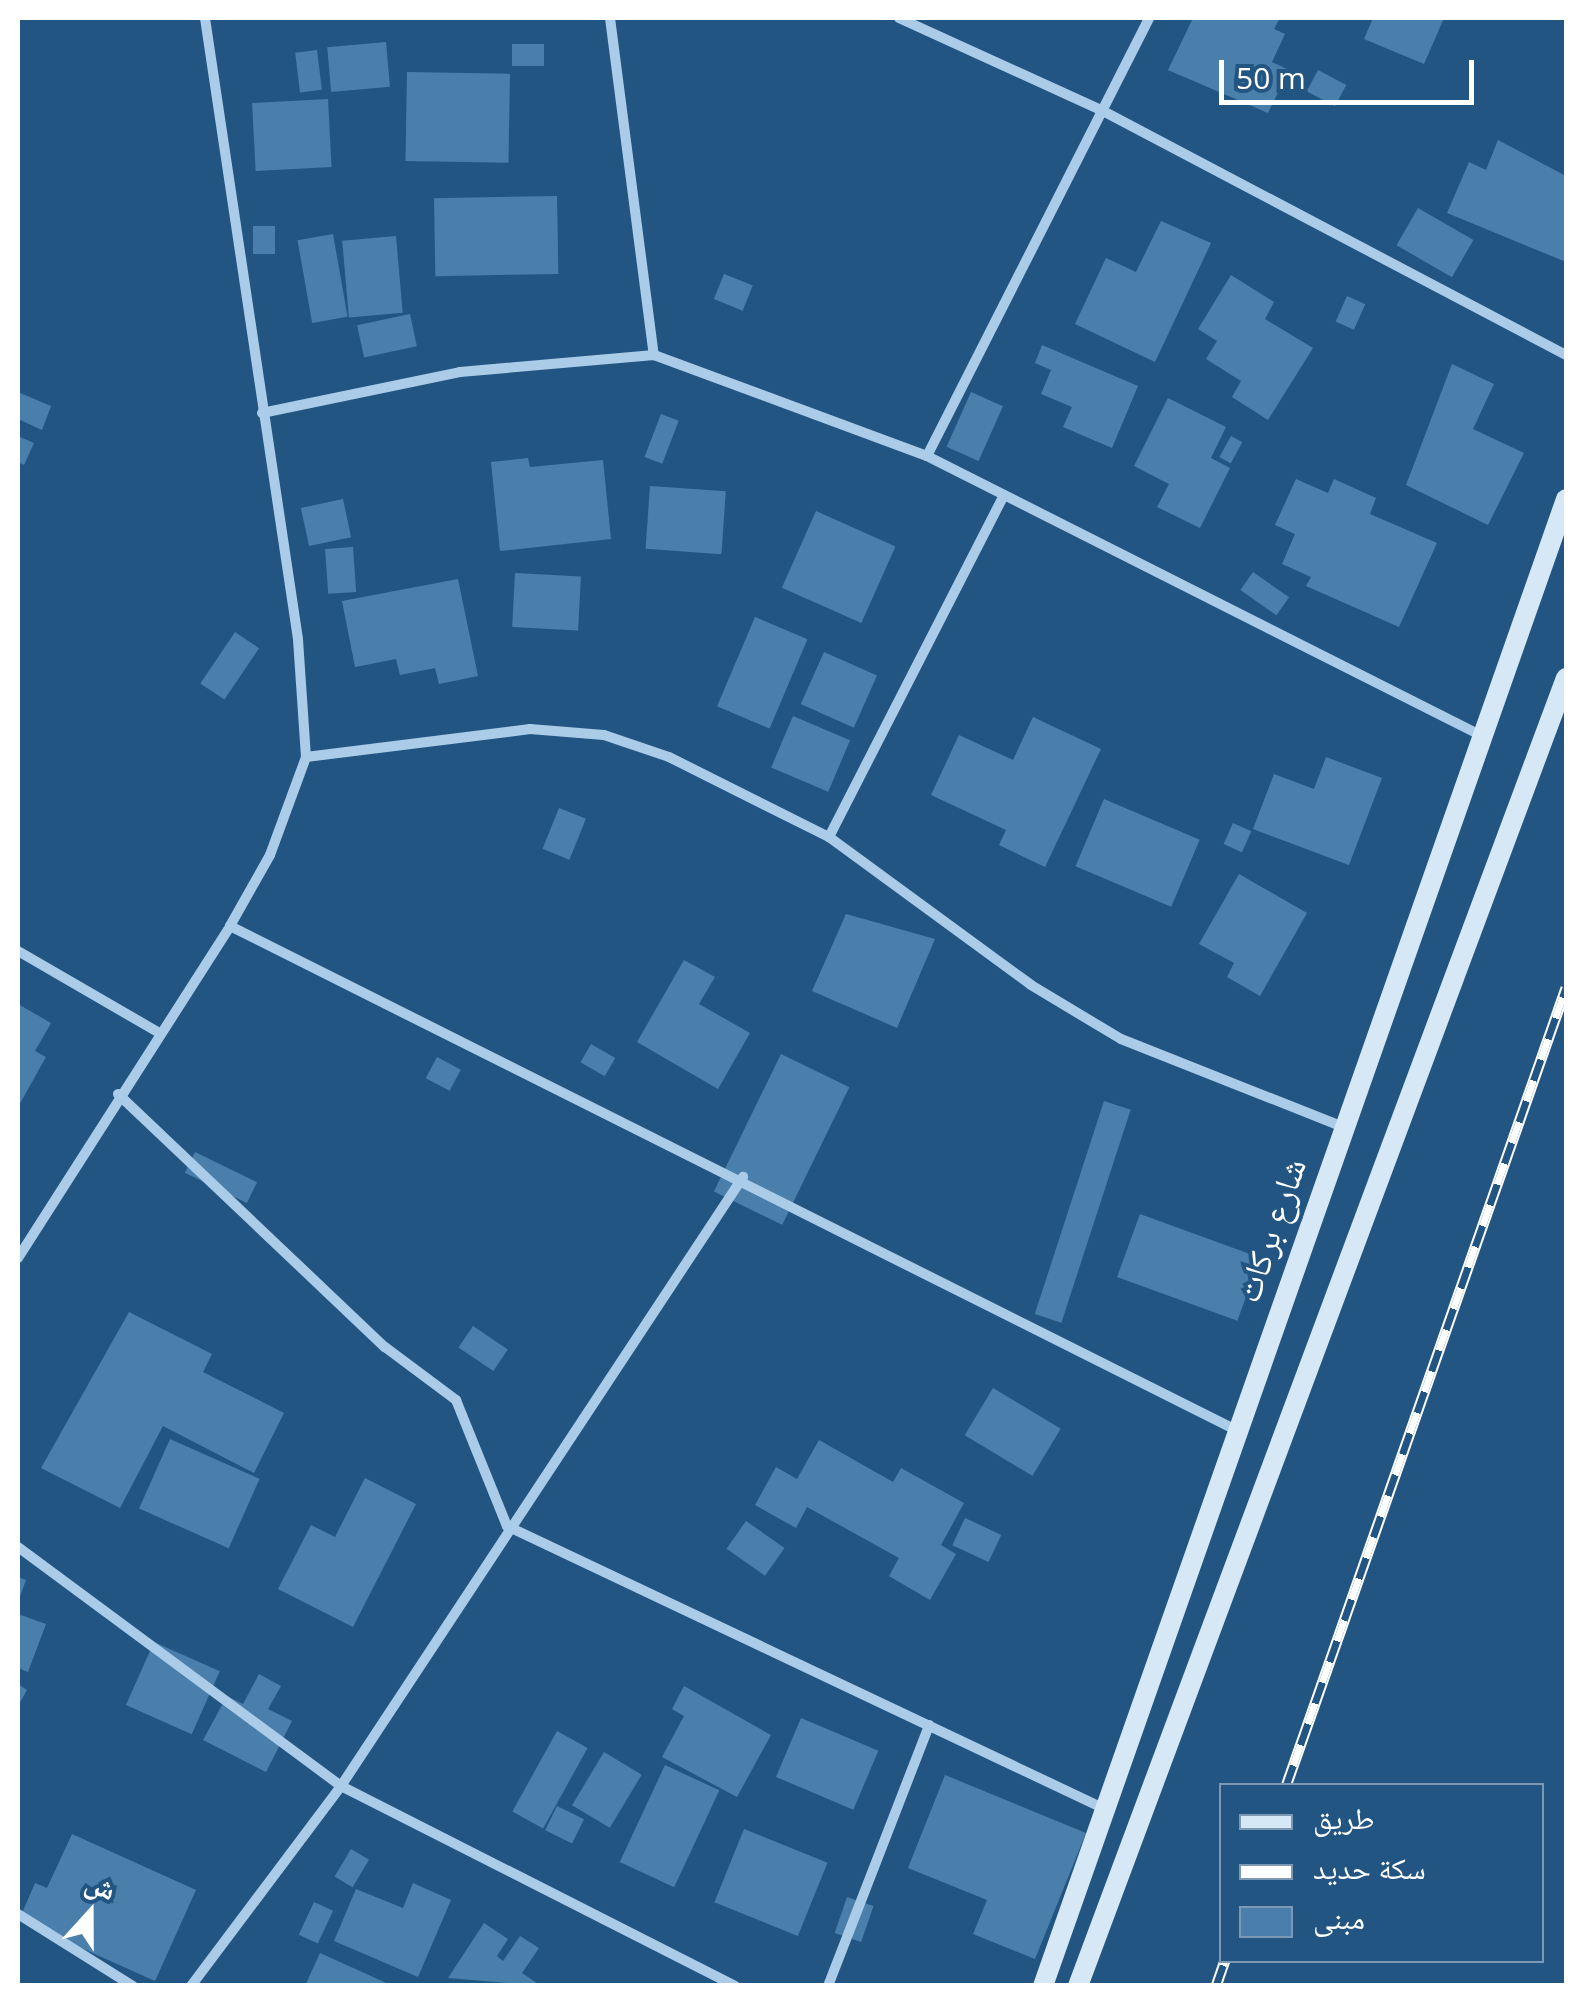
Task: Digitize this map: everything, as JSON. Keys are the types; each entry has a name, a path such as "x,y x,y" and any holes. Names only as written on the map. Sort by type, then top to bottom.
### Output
{"main road":[{"name":"شارع بركات","path":"1042,1986 1340,1126 1566,499"},
{"path":"1078,1986 1566,678"}],"street":[{"path":"18,1258 118,1094 230,926 270,855 306,756 298,640 205,18"},
{"path":"610,18 654,355"},
{"path":"899,18 1103,111 1566,355"},
{"path":"927,456 1149,18"},
{"path":"262,413 460,372 654,355 927,456 1482,736"},
{"path":"829,837 1004,495"},
{"path":"306,756 530,729 604,735 829,837 1031,985 1122,1039 1340,1126"},
{"path":"230,926 744,1177 1234,1429"},
{"path":"18,950 158,1032"},
{"path":"118,1094 385,1346 456,1400 507,1526 1106,1809"},
{"path":"191,1986 341,1786 507,1526 744,1177"},
{"path":"18,1547 341,1786 735,1986"},
{"path":"828,1986 929,1725"},
{"path":"18,1914 133,1986"}],"building":[{"path":"1193,18 1280,18 1274,29 1285,34 1272,62 1289,70 1268,113 1168,70"},
{"path":"1373,18 1444,18 1424,64 1364,39"},
{"path":"386,42 390,87 331,92 327,47"},
{"path":"512,44 544,44 544,66 512,66"},
{"path":"317,50 322,90 300,92 295,53"},
{"path":"1318,70 1346,85 1335,106 1307,91"},
{"path":"407,72 510,74 508,163 405,161"},
{"path":"328,99 332,167 256,171 252,103"},
{"path":"1498,140 1566,176 1566,262 1447,213 1469,162 1486,170"},
{"path":"557,196 558,274 435,276 434,198"},
{"path":"1418,208 1473,240 1452,277 1396,245"},
{"path":"1161,221 1211,243 1155,362 1075,324 1106,258 1136,272"},
{"path":"253,226 275,226 275,254 253,254"},
{"path":"333,234 348,317 312,323 298,240"},
{"path":"396,236 403,313 349,317 342,241"},
{"path":"724,274 753,286 743,311 714,299"},
{"path":"1231,275 1274,302 1265,319 1313,348 1268,420 1232,397 1241,381 1206,359 1217,341 1198,329"},
{"path":"1347,296 1365,304 1354,330 1336,322"},
{"path":"410,314 417,346 364,358 357,325"},
{"path":"1042,345 1138,386 1112,448 1063,427 1072,407 1041,394 1051,370 1035,363"},
{"path":"1452,364 1494,384 1473,429 1524,453 1488,525 1406,485"},
{"path":"18,392 51,406 42,430 18,419"},
{"path":"971,392 1003,406 979,461 947,447"},
{"path":"1168,398 1226,427 1211,458 1230,468 1200,528 1157,507 1169,484 1134,466"},
{"path":"661,414 679,421 662,464 645,457"},
{"path":"18,436 34,443 24,465 18,462"},
{"path":"1231,436 1242,442 1231,463 1219,457"},
{"path":"528,458 530,467 603,460 611,539 500,551 491,462"},
{"path":"1296,479 1328,493 1334,479 1376,498 1370,514 1437,543 1399,627 1306,586 1311,577 1282,564 1295,534 1275,525"},
{"path":"650,486 726,491 721,554 646,549"},
{"path":"343,499 351,537 309,546 301,508"},
{"path":"816,511 895,546 861,623 782,588"},
{"path":"353,547 356,592 328,594 325,549"},
{"path":"1253,572 1289,597 1276,615 1240,590"},
{"path":"515,573 581,576 578,630 512,627"},
{"path":"458,579 478,676 439,684 435,668 400,675 396,659 355,667 342,601"},
{"path":"755,617 807,639 770,729 717,706"},
{"path":"235,632 259,648 224,700 200,683"},
{"path":"824,652 877,676 854,728 801,704"},
{"path":"793,716 850,740 828,792 771,768"},
{"path":"1033,717 1101,749 1045,867 999,845 1006,830 931,795 959,735 1013,760"},
{"path":"1326,757 1382,778 1349,865 1253,829 1274,774 1314,789"},
{"path":"1104,799 1200,840 1171,907 1075,866"},
{"path":"559,808 586,819 569,860 543,849"},
{"path":"1233,823 1251,831 1242,852 1224,844"},
{"path":"1239,874 1307,913 1260,996 1227,977 1234,963 1199,944"},
{"path":"846,914 935,939 897,1028 812,991"},
{"path":"684,960 715,977 699,1004 750,1033 718,1089 637,1042"},
{"path":"18,1004 51,1023 35,1051 46,1057 18,1107"},
{"path":"591,1044 615,1058 605,1076 580,1062"},
{"path":"781,1054 849,1087 782,1225 714,1192"},
{"path":"437,1057 461,1070 450,1091 426,1078"},
{"path":"1104,1101 1131,1110 1061,1323 1035,1314"},
{"path":"195,1152 257,1182 247,1203 185,1173"},
{"path":"1140,1214 1260,1258 1237,1321 1117,1277"},
{"path":"129,1312 212,1354 203,1372 284,1413 254,1473 163,1426 120,1508 41,1468"},
{"path":"473,1326 508,1349 493,1371 458,1348"},
{"path":"993,1388 1061,1429 1032,1476 965,1435"},
{"path":"170,1439 260,1479 229,1548 139,1508"},
{"path":"819,1440 893,1482 901,1468 964,1503 941,1545 956,1554 930,1600 889,1576 899,1558 807,1507 796,1528 755,1505 776,1467 797,1479"},
{"path":"365,1478 416,1504 353,1627 278,1589 311,1525 335,1537"},
{"path":"965,1518 1001,1535 989,1562 952,1545"},
{"path":"746,1521 785,1548 765,1576 726,1549"},
{"path":"18,1577 26,1580 18,1602"},
{"path":"18,1614 46,1624 28,1672 18,1668"},
{"path":"154,1642 220,1671 192,1734 126,1705"},
{"path":"259,1674 281,1686 268,1709 292,1721 266,1772 203,1740 227,1696 243,1704"},
{"path":"18,1684 27,1690 18,1706"},
{"path":"684,1686 771,1735 737,1797 662,1757 684,1716 672,1709"},
{"path":"801,1718 878,1751 853,1810 776,1777"},
{"path":"557,1731 588,1748 543,1828 512,1811"},
{"path":"604,1752 642,1775 610,1828 572,1805"},
{"path":"665,1765 719,1790 674,1887 620,1862"},
{"path":"945,1775 1086,1833 1035,1959 973,1934 987,1900 908,1868"},
{"path":"557,1806 584,1819 572,1843 545,1830"},
{"path":"744,1829 827,1863 798,1936 714,1902"},
{"path":"72,1834 196,1890 155,1981 19,1920 35,1883 47,1888"},
{"path":"351,1849 369,1860 353,1887 335,1876"},
{"path":"413,1883 451,1900 418,1977 334,1941 356,1889 403,1908"},
{"path":"847,1897 873,1906 861,1942 835,1933"},
{"path":"314,1902 333,1911 318,1944 299,1935"},
{"path":"484,1923 508,1939 497,1956 503,1961 520,1936 539,1948 522,1973 541,1986 448,1978"},
{"path":"320,1953 393,1986 305,1986"}],"railway":[{"path":"1287,1783 1566,988"},
{"path":"1216,1986 1224,1963"}]}
